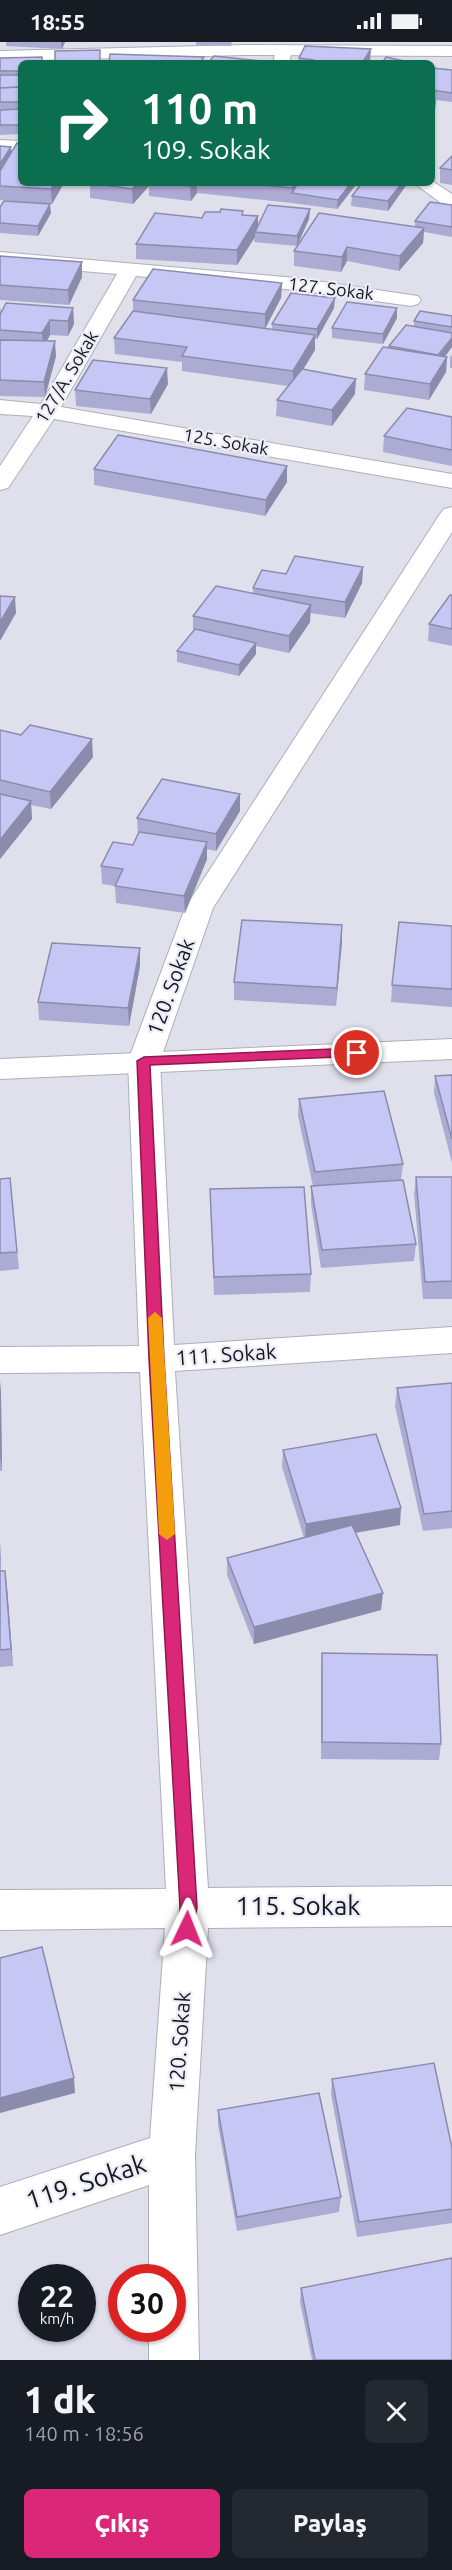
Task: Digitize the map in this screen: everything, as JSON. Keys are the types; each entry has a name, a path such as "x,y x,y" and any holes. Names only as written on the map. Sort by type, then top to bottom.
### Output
{"street":[{"path":"0,56 246,46 283,57 452,51"},
{"path":"0,145 18,146"},
{"path":"428,186 452,202"},
{"name":"127. Sokak","path":"0,258 296,284 411,300"},
{"name":"127/A. Sokak","path":"0,483 48,411 130,269"},
{"name":"125. Sokak","path":"0,407 48,411 452,481"},
{"name":"120. Sokak","path":"174,2360 172,2154 189,1907 157,1359 144,1061 199,908 452,514"},
{"path":"0,1069 452,1049"},
{"name":"111. Sokak","path":"0,1360 157,1359 452,1340"},
{"name":"115. Sokak","path":"0,1910 189,1907 450,1914"},
{"name":"119. Sokak","path":"0,2211 172,2154"}],"building":[{"path":"305,46 371,49 364,60 299,58"},
{"path":"100,50 100,60 55,60 55,51"},
{"path":"110,54 204,57 202,60 109,60"},
{"path":"214,56 252,60 211,60"},
{"path":"42,57 42,60 18,60 18,71 0,71 0,58"},
{"path":"386,57 400,60 384,60"},
{"path":"435,68 452,70 452,93 435,90"},
{"path":"0,75 18,75 18,87 0,88"},
{"path":"18,87 18,102 0,102 0,88"},
{"path":"18,109 18,125 0,125 0,110"},
{"path":"18,143 18,186 53,186 51,189 0,186 0,171"},
{"path":"0,146 11,147 0,164"},
{"path":"452,156 452,170 440,168"},
{"path":"111,186 135,186 132,189"},
{"path":"296,186 349,186 338,200 292,193"},
{"path":"360,186 400,186 388,201 352,196"},
{"path":"4,201 50,204 38,226 0,223 0,207"},
{"path":"430,202 452,205 452,227 415,221"},
{"path":"268,205 310,209 297,236 255,232"},
{"path":"221,209 243,211 242,215 258,216 237,250 136,244 155,213 202,218 205,212 220,212"},
{"path":"319,213 424,228 400,256 347,247 342,257 294,251"},
{"path":"0,256 82,262 68,290 0,285"},
{"path":"153,269 282,283 265,314 133,300"},
{"path":"291,293 335,298 317,329 272,324"},
{"path":"347,302 397,308 383,334 332,328"},
{"path":"6,303 73,308 68,321 50,320 42,333 0,330 0,315"},
{"path":"133,311 315,335 293,371 182,356 187,347 114,338"},
{"path":"420,311 452,316 452,327 414,321"},
{"path":"406,325 452,333 452,338 438,355 389,346"},
{"path":"0,340 55,341 44,382 0,380"},
{"path":"383,347 447,357 430,384 365,374"},
{"path":"93,360 167,368 150,399 75,390"},
{"path":"302,369 356,379 332,410 277,400"},
{"path":"407,408 452,417 452,450 384,436"},
{"path":"118,435 287,466 266,500 94,469"},
{"path":"295,556 363,567 345,602 253,588 262,570 286,574"},
{"path":"216,586 311,605 289,636 193,616"},
{"path":"452,595 452,629 429,624"},
{"path":"0,596 15,597 0,622"},
{"path":"195,629 256,643 239,665 177,651"},
{"path":"30,725 92,739 50,792 0,780 0,730 21,735"},
{"path":"162,779 240,794 216,834 137,818"},
{"path":"0,794 31,801 0,840"},
{"path":"139,832 207,842 184,896 115,886 123,869 101,866 113,842 133,845"},
{"path":"242,920 342,925 337,988 234,982"},
{"path":"399,922 452,926 452,989 392,985"},
{"path":"52,943 140,948 128,1008 38,1002"},
{"path":"452,1075 452,1139 435,1076"},
{"path":"384,1091 403,1164 315,1172 299,1099"},
{"path":"416,1177 452,1177 452,1281 425,1282"},
{"path":"10,1178 17,1252 0,1253 0,1179"},
{"path":"403,1180 416,1244 322,1250 311,1186"},
{"path":"304,1187 311,1274 214,1277 210,1189"},
{"path":"452,1383 452,1511 424,1514 397,1388"},
{"path":"376,1434 401,1508 306,1524 283,1450"},
{"path":"352,1525 383,1593 254,1627 227,1558"},
{"path":"0,1571 5,1571 11,1649 0,1650"},
{"path":"322,1653 437,1655 441,1744 322,1742"},
{"path":"42,1947 74,2078 0,2098 0,1958"},
{"path":"434,2063 452,2148 452,2209 359,2222 332,2079"},
{"path":"319,2093 341,2197 237,2217 218,2110"},
{"path":"452,2258 452,2360 315,2360 301,2288"}],"slow traffic":[{"path":"155,1318 167,1534"}],"route":[{"path":"187,1929 189,1907 157,1359 144,1061 357,1053"}]}
